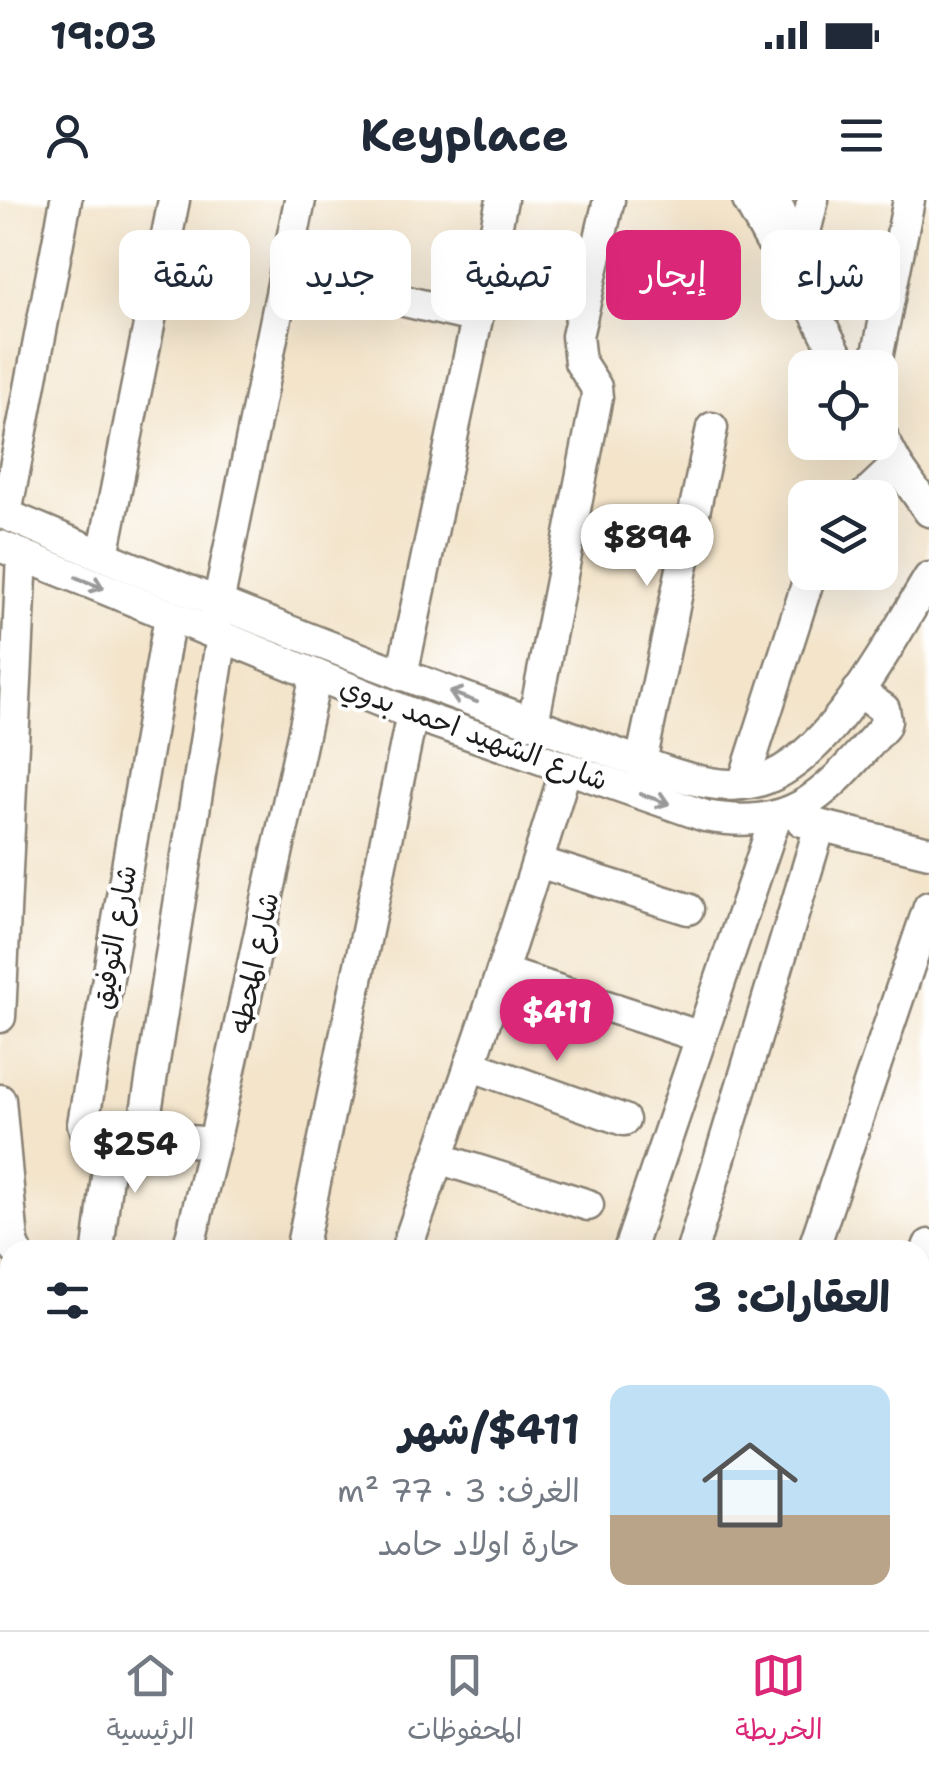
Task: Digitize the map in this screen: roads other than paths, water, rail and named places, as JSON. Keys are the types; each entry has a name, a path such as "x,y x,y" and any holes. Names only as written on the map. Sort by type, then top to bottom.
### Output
{"street":[{"path":"3,513 66,200"},
{"path":"103,556 174,200"},
{"path":"101,1240 127,1136 217,635 219,602 300,200"},
{"path":"496,230 502,200"},
{"path":"533,723 597,397 596,387 580,362 577,336 609,200"},
{"path":"748,200 764,230"},
{"path":"774,200 788,230"},
{"path":"806,230 813,200"},
{"path":"879,350 909,200"},
{"path":"402,675 477,320"},
{"path":"817,320 834,350"},
{"path":"641,762 712,428"},
{"path":"894,460 929,511"},
{"path":"881,480 897,465"},
{"name":"شارع الشهيد احمد بدوي","path":"3,513 402,675 641,762 716,785 743,784 778,773 815,746 858,691 929,578"},
{"path":"0,1017 11,550"},
{"name":"شارع الشهيد احمد بدوي","path":"11,550 412,714 705,816 741,820 781,814 822,794 884,727 884,710 858,691"},
{"path":"743,784 805,590"},
{"name":"شارع التوفيق","path":"127,1136 90,1133 83,1118 170,616"},
{"name":"شارع المحطه","path":"190,1240 316,675"},
{"path":"304,1240 412,714"},
{"path":"409,1240 502,972 566,768"},
{"path":"632,1240 781,814 778,773"},
{"path":"781,814 929,852"},
{"path":"695,1240 820,826"},
{"path":"538,862 688,909"},
{"path":"816,1240 929,907"},
{"path":"502,972 701,1037"},
{"path":"470,1065 624,1120"},
{"path":"0,1100 13,1240"},
{"path":"127,1136 214,1143"},
{"path":"438,1158 588,1205"}]}
